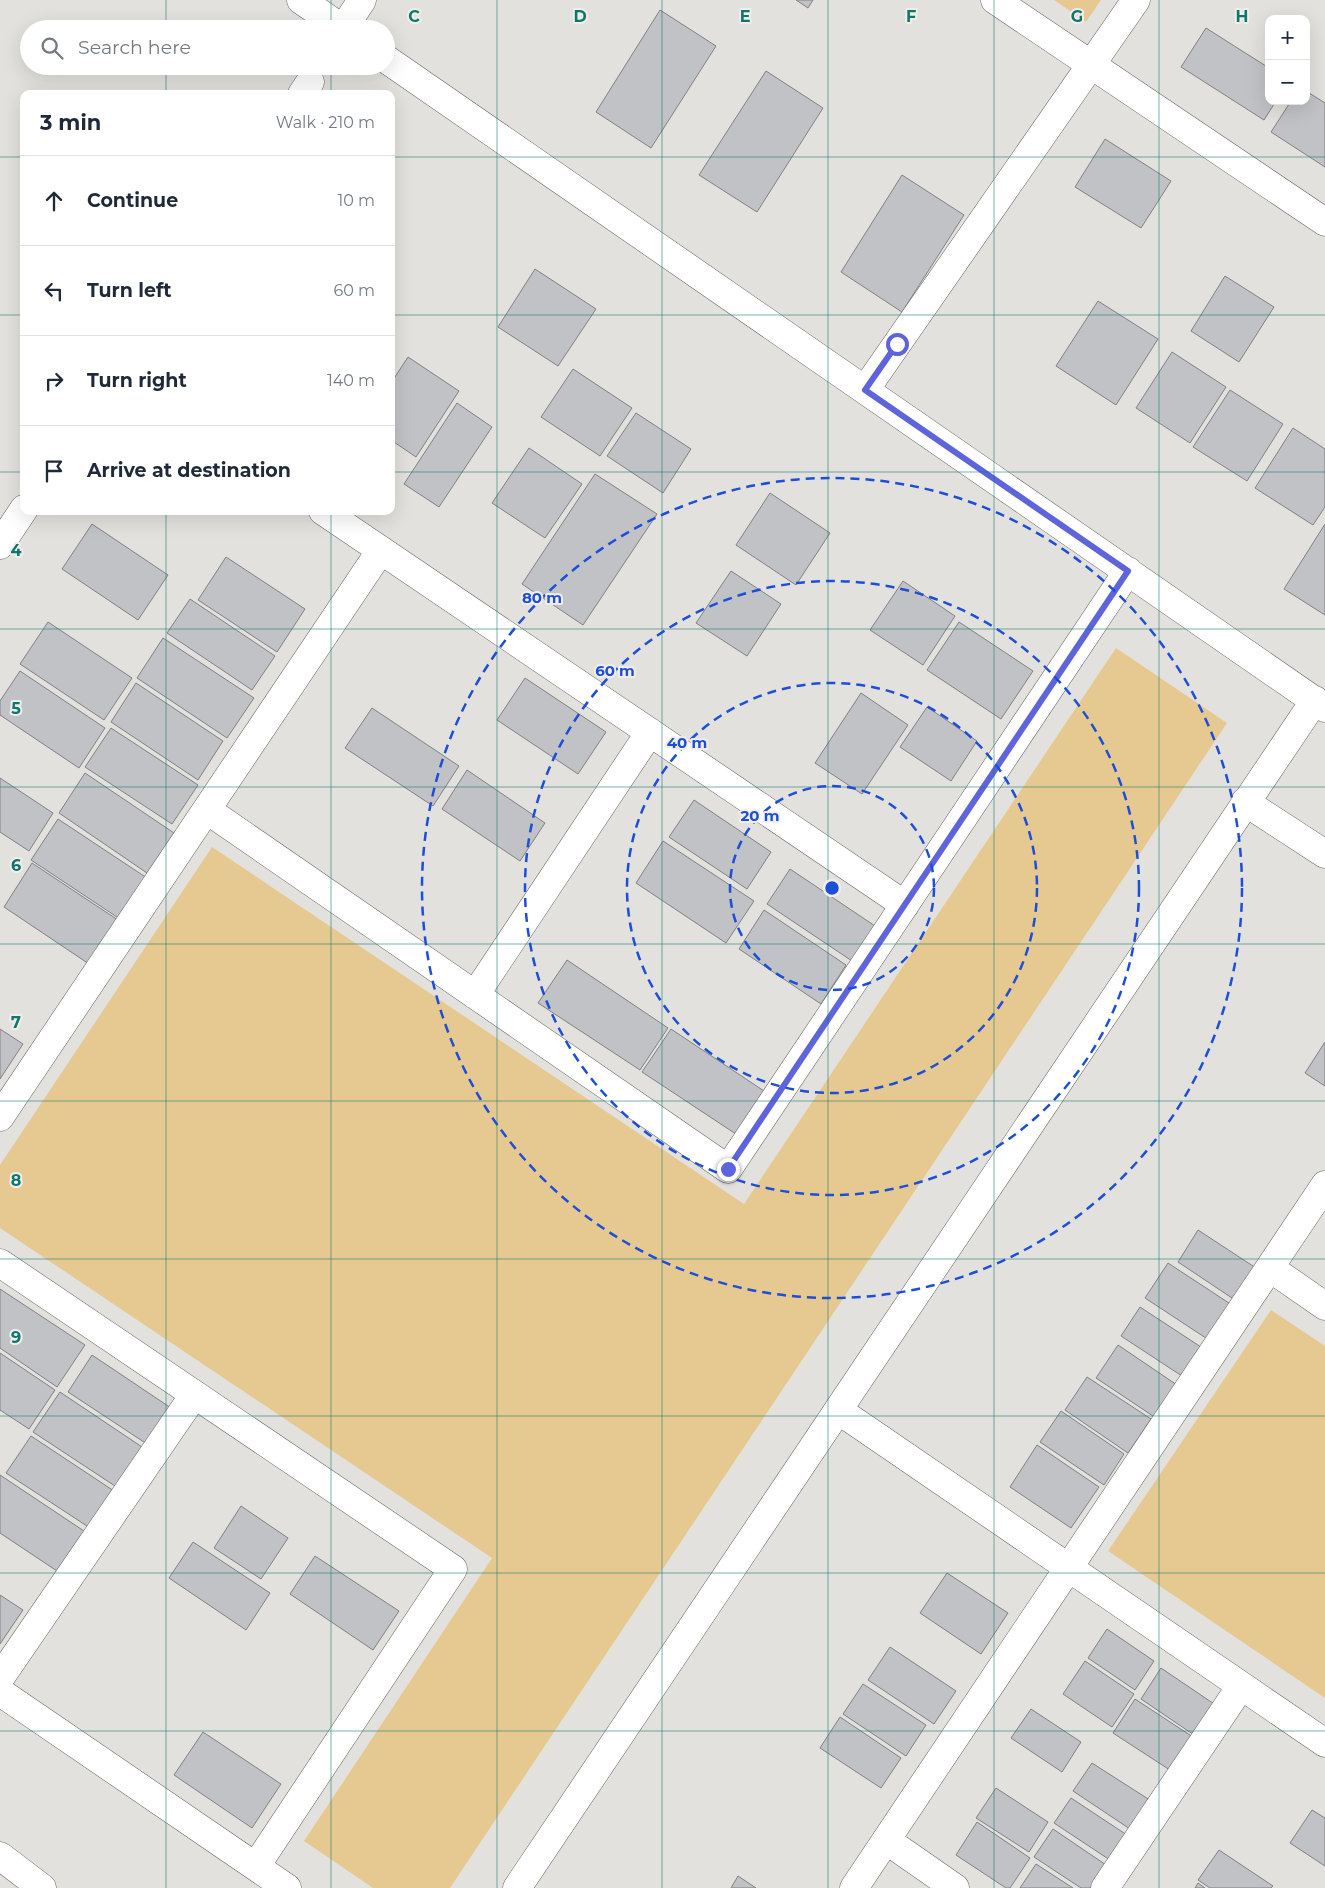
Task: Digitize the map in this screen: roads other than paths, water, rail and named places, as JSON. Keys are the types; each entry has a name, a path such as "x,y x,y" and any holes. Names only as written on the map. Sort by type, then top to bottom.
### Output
{"street":[{"path":"301,0 329,20"},
{"path":"348,20 362,0"},
{"path":"995,0 1325,222"},
{"path":"865,390 1136,0"},
{"path":"395,65 1320,704 1245,802 517,1888"},
{"path":"0,545 20,515"},
{"path":"329,515 905,905"},
{"path":"0,1117 381,550"},
{"path":"207,810 728,1169 1128,571"},
{"path":"475,995 650,732"},
{"path":"1245,802 1325,854"},
{"path":"854,1888 1325,1185"},
{"path":"0,1263 453,1570 256,1866"},
{"path":"1270,1268 1325,1306"},
{"path":"0,1678 194,1395"},
{"path":"838,1410 1325,1743"},
{"path":"1105,1888 1242,1686"},
{"path":"0,1692 288,1888"},
{"path":"886,1840 955,1888"},
{"path":"0,1856 42,1888"}]}
